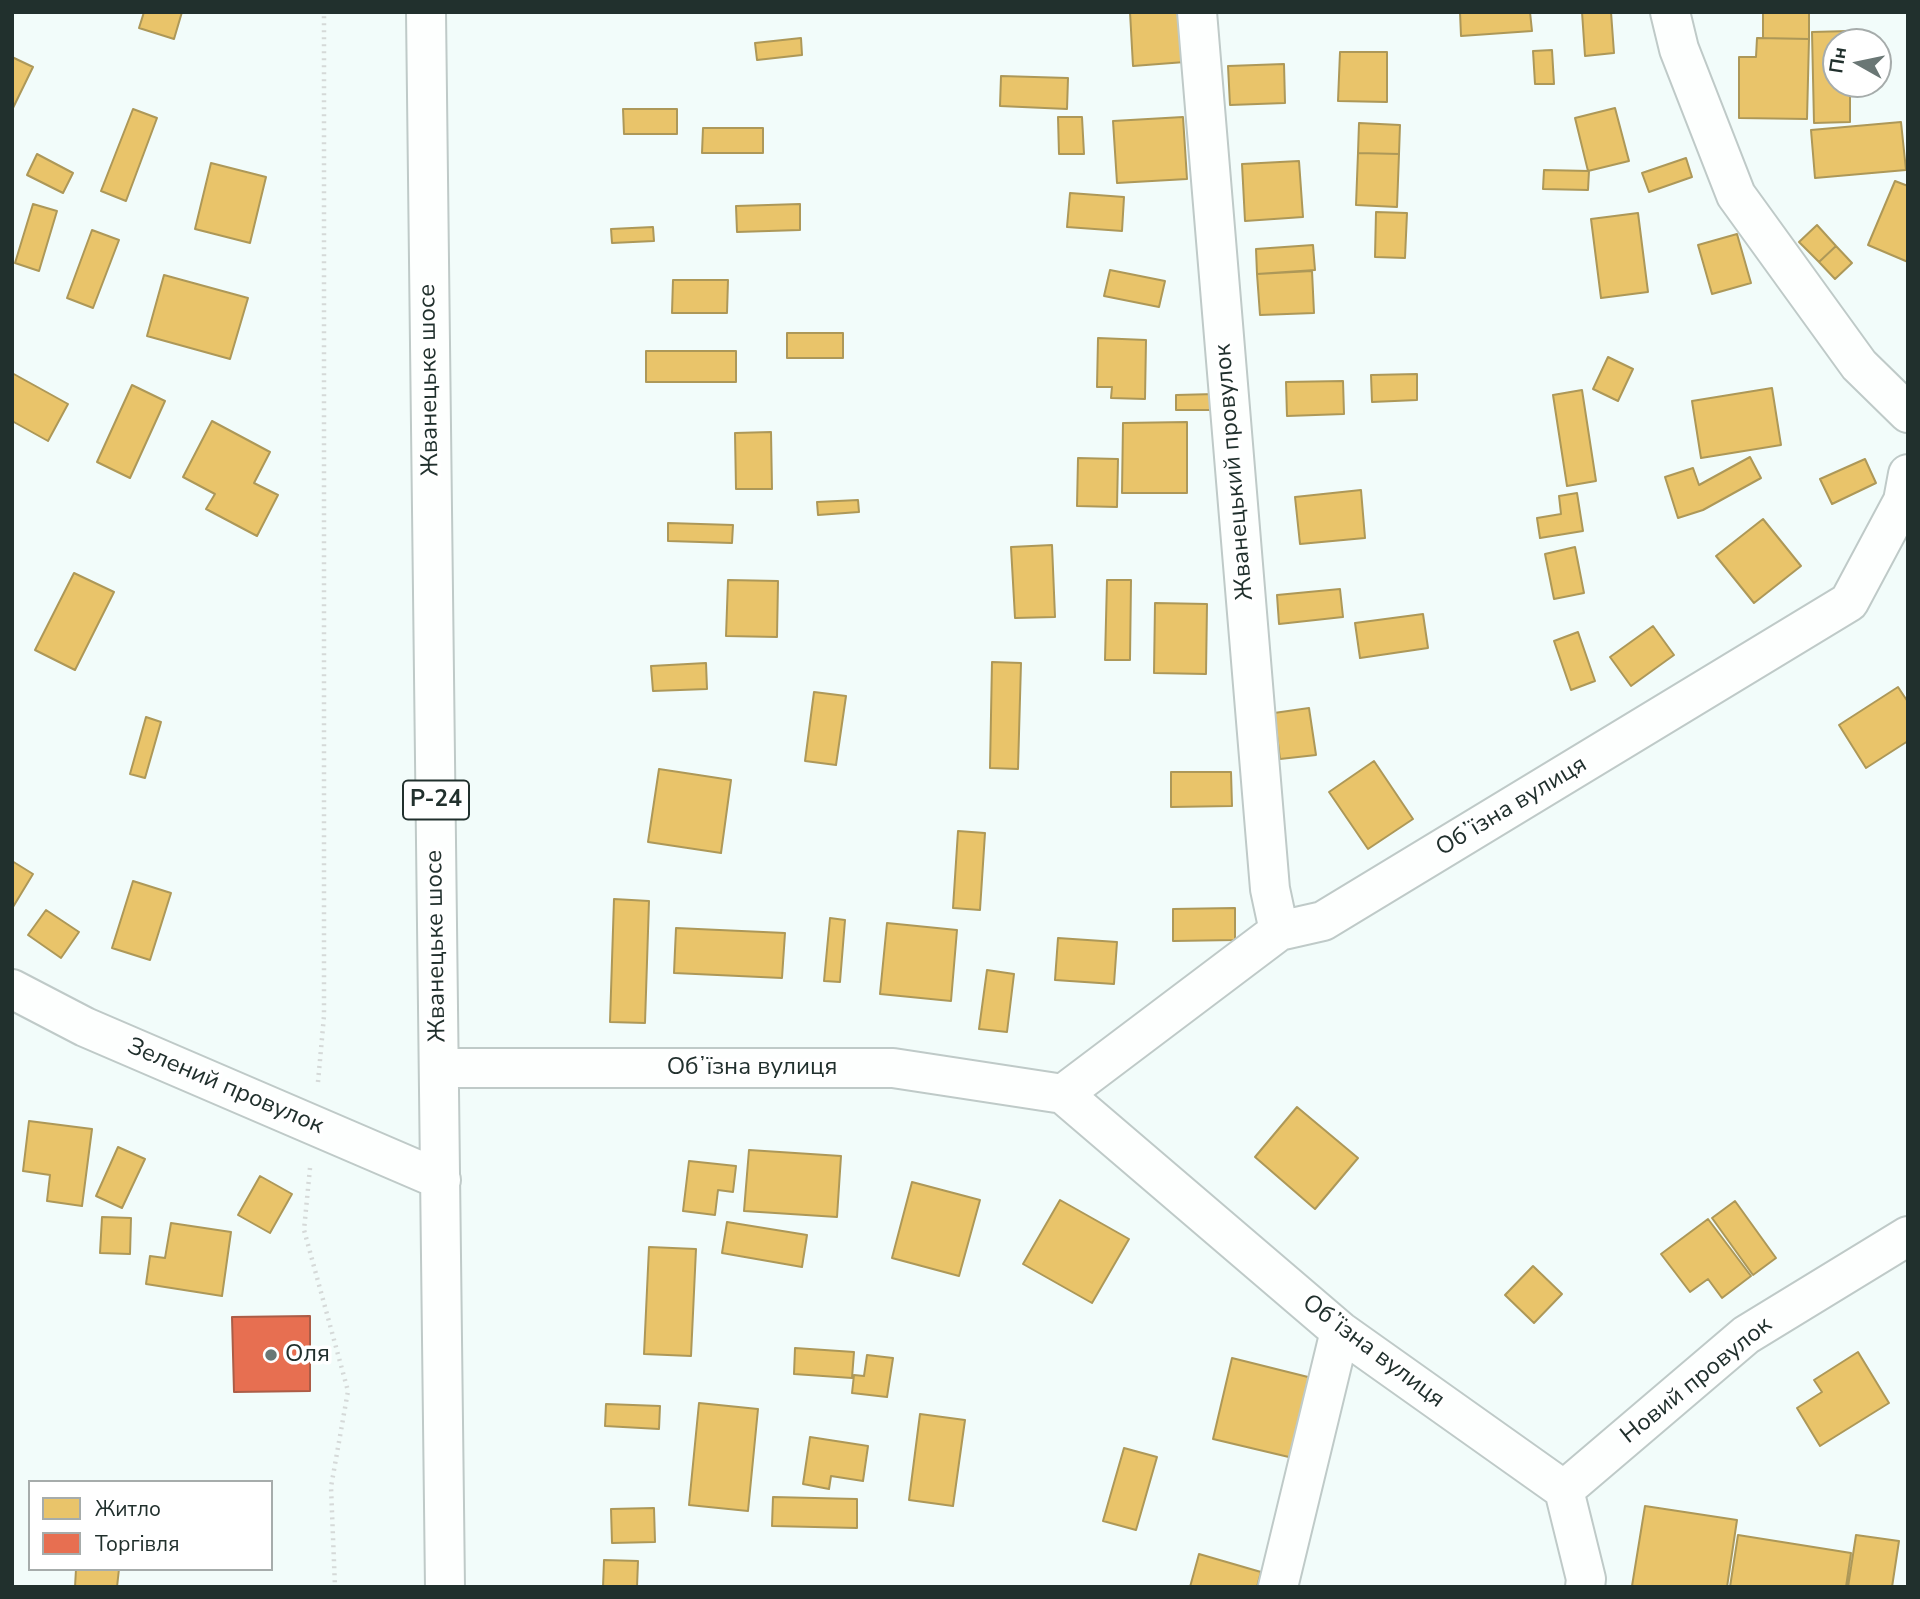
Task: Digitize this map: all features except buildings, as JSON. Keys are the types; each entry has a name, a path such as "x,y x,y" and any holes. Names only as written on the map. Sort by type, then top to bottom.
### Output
{"street":[{"name":"Жванецьке шосе","path":"426,12 445,1587"},
{"name":"Жванецький провулок","path":"1197,12 1270,889 1279,931"},
{"path":"1670,12 1679,49 1736,195 1859,365 1908,414"},
{"name":"Обʼїзна вулиця","path":"1063,1094 1279,931 1323,921 1849,602 1903,501 1908,474"},
{"name":"Зелений провулок","path":"12,989 85,1027 440,1180"},
{"name":"Обʼїзна вулиця","path":"439,1068 892,1068 1063,1094 1340,1331 1564,1490"},
{"name":"Новий провулок","path":"1564,1490 1746,1335 1908,1236"},
{"path":"1278,1587 1340,1331"},
{"path":"1564,1490 1586,1579 1585,1587"}],"path":[{"path":"324,12 324,1016 304,1230 348,1391 331,1487 335,1587"}],"place":[{"name":"Оля","path":"271,1355"}]}
